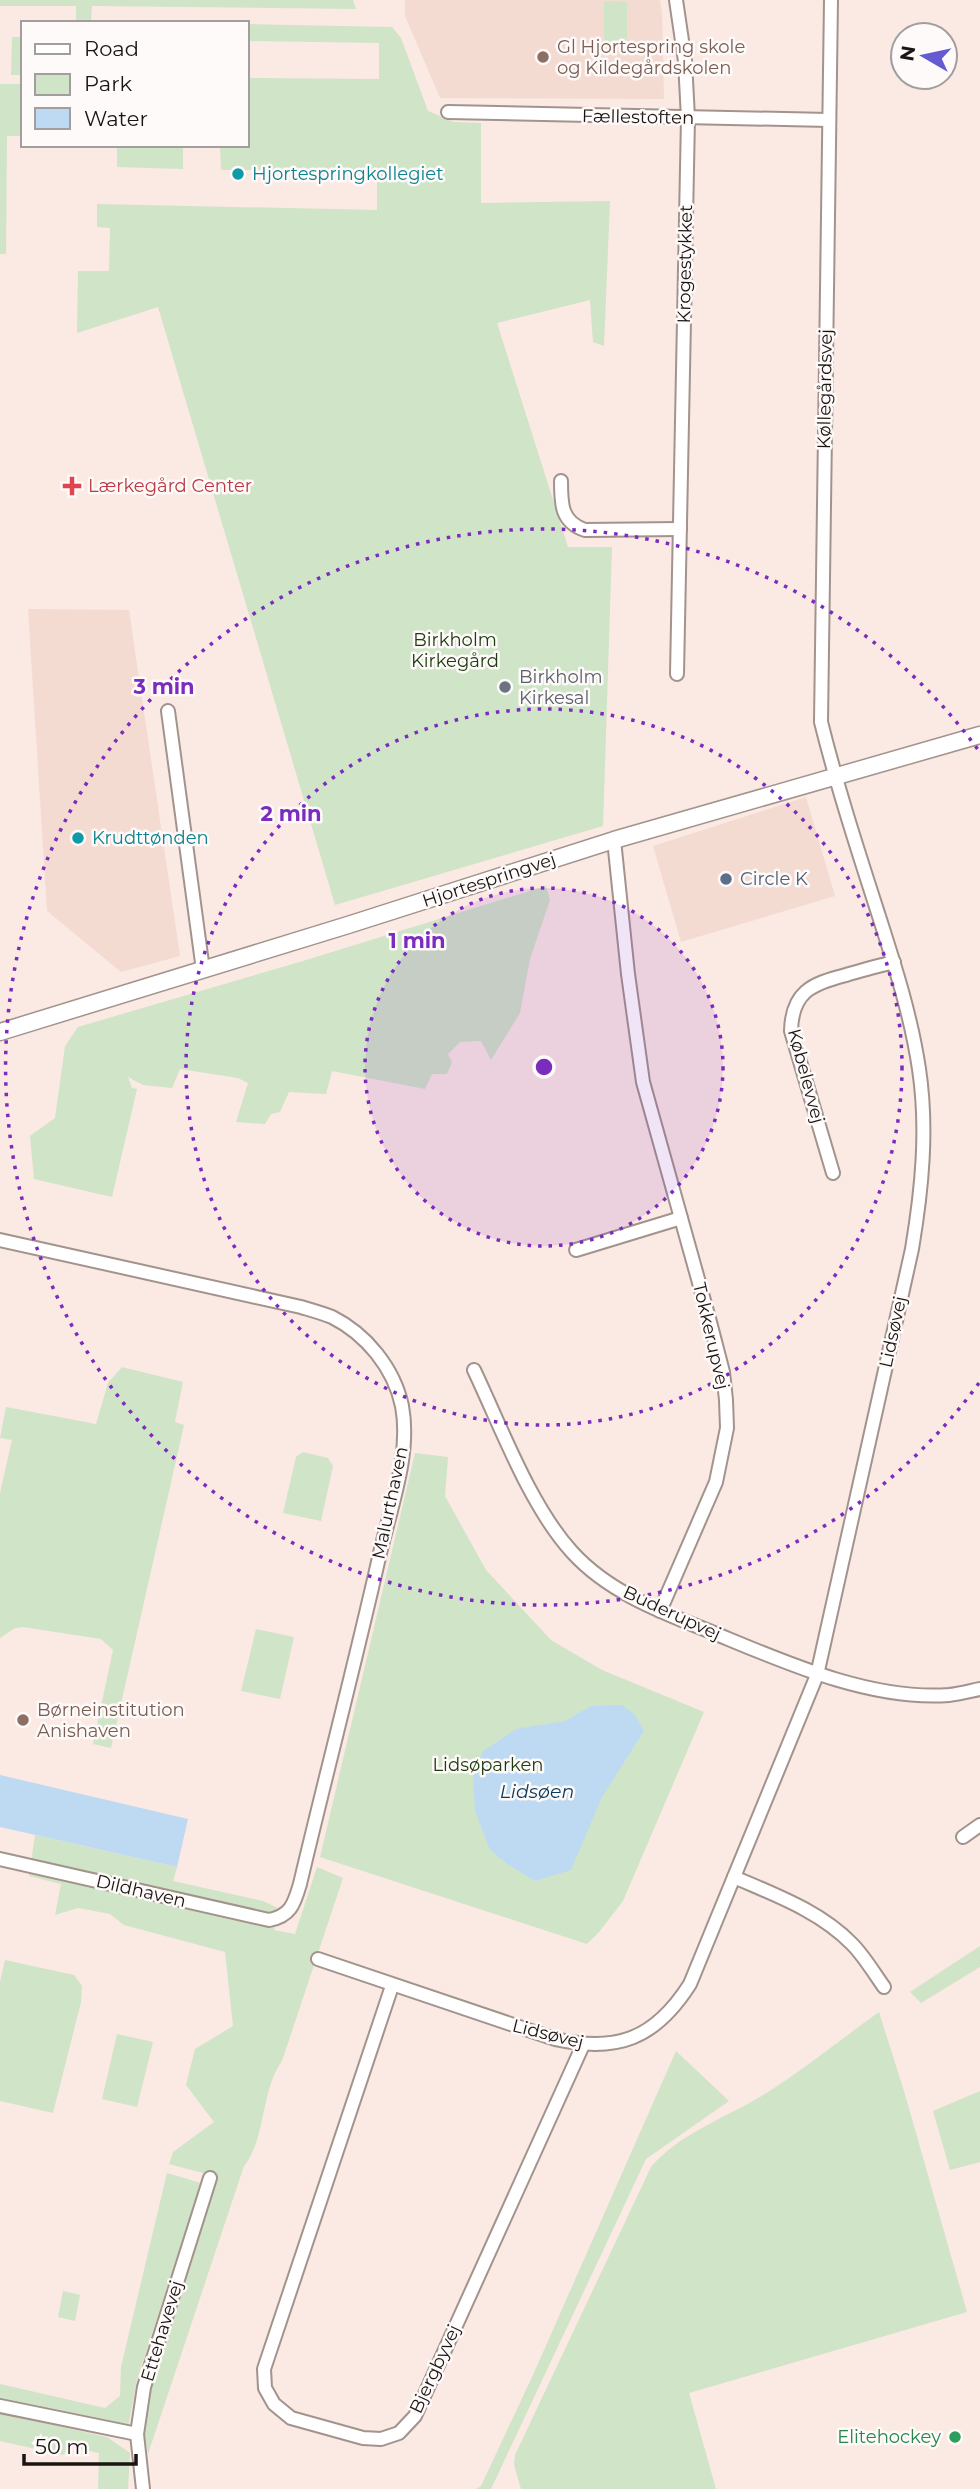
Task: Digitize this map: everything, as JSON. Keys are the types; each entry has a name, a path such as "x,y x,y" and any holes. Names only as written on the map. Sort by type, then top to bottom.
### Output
{"street":[{"name":"Krogestykket","path":"676,0 685,61 688,118 677,674"},
{"name":"Køllegårdsvej","path":"831,0 821,722 834,777"},
{"name":"Fællestoften","path":"448,112 829,120"},
{"path":"561,481 562,511 577,527 586,530 680,529"},
{"path":"168,711 203,970"},
{"name":"Hjortespringvej","path":"0,1032 614,840 980,735"},
{"name":"Lidsøvej","path":"318,1959 555,2039 583,2045 606,2045 629,2039 661,2021 677,2004 695,1972 817,1675 912,1249 919,1205 923,1138 920,1072 912,1028 894,962 834,777"},
{"name":"Tokkerupvej","path":"614,840 643,1082 723,1372 726,1400 727,1428 716,1482 660,1611"},
{"name":"Købelevvej","path":"833,1173 791,1031 791,1016 806,990 819,982 894,962"},
{"path":"576,1250 681,1218"},
{"name":"Malurthaven","path":"0,1240 301,1307 330,1316 351,1328 368,1344 383,1362 394,1383 402,1406 403,1453 300,1884 292,1908 282,1918"},
{"name":"Buderupvej","path":"474,1370 537,1502 553,1529 573,1553 596,1574 622,1592 660,1611 817,1675 914,1694 949,1695 980,1689"},
{"path":"963,1836 980,1825"},
{"name":"Dildhaven","path":"0,1858 268,1920 282,1918"},
{"path":"734,1877 797,1904 828,1925 851,1944 884,1987"},
{"name":"Bjergbyvej","path":"392,1986 264,2369 265,2388 274,2404 291,2418 363,2438 381,2439 399,2433 415,2416 583,2045"},
{"name":"Ettehavevej","path":"143,2489 137,2434 144,2387 210,2178"},
{"path":"0,2406 137,2434"}],"shaded area":[{"name":"Gl Hjortespring skole og Kildegårdskolen","path":"405,0 660,0 664,99 440,98 405,16"},
{"path":"28,609 129,610 180,956 121,972 47,911"},
{"path":"806,797 835,896 681,942 653,846"}],"green space":[{"path":"0,0 353,0 356,9 92,6 91,21 76,21 76,6 0,6"},
{"path":"604,1 627,2 627,46 604,47"},
{"name":"Birkholm Kirkegård","path":"248,24 392,27 401,38 428,111 454,122 481,123 481,203 610,201 604,346 593,342 590,300 497,323 568,547 612,547 603,826 335,905 158,307 77,333 78,271 109,271 110,228 97,227 97,204 377,210 377,170 221,170 220,147 248,147 248,78 379,79 379,43 248,41"},
{"path":"12,37 21,37 21,75 11,75"},
{"path":"0,84 21,84 21,136 7,136 6,254 0,254"},
{"path":"117,147 183,147 183,169 117,167"},
{"path":"546,886 550,900 530,959 520,1013 491,1060 481,1041 460,1042 448,1054 452,1062 447,1074 432,1074 425,1089 332,1071 326,1094 289,1092 280,1112 271,1114 265,1124 236,1122 248,1083 238,1078 180,1069 172,1088 143,1085 128,1077 132,1088 137,1089 112,1197 34,1179 30,1136 55,1118 65,1046 78,1027"},
{"path":"122,1367 183,1382 175,1422 184,1425 111,1748 93,1744 113,1650 101,1639 23,1627 15,1628 0,1638 0,1493 12,1440 0,1438 6,1407 96,1424 108,1383"},
{"path":"303,1452 328,1458 333,1466 321,1521 283,1513 296,1457"},
{"name":"Lidsøparken","path":"415,1453 448,1457 445,1496 486,1570 551,1640 602,1670 704,1712 623,1901 587,1944 320,1857"},
{"path":"256,1629 294,1637 280,1699 241,1691"},
{"path":"35,1835 177,1867 173,1881 263,1901 280,1909 274,1930 295,1934 317,1867 343,1878 282,2061 270,2086 257,2141 244,2166 148,2454 144,2432 148,2390 214,2176 169,2164 173,2152 214,2122 186,2085 195,2049 233,2026 225,1952 124,1925 110,1914 78,1908 55,1915 61,1884 29,1876"},
{"path":"980,1946 980,1967 921,2003 910,1992"},
{"path":"5,1960 74,1975 82,1986 81,2002 53,2113 0,2101 0,1982"},
{"path":"879,2012 967,2312 689,2393 716,2489 521,2489 514,2465 515,2455 651,2167 662,2155 688,2136 775,2087"},
{"path":"117,2034 153,2042 137,2107 102,2099"},
{"path":"676,2051 729,2101 646,2159 491,2489 476,2489 481,2486 533,2375"},
{"path":"980,2091 980,2162 950,2170 933,2111"},
{"path":"167,2173 201,2183 137,2380 128,2428 0,2401 0,2384 105,2408 120,2396 121,2367"},
{"path":"63,2291 80,2295 75,2321 58,2317"},
{"path":"0,2413 107,2437 130,2453 128,2489 98,2489 99,2453 71,2447 63,2455 0,2441"}],"water":[{"name":"Lidsøen","path":"622,1705 635,1715 644,1731 602,1797 571,1870 535,1881 490,1850 475,1811 473,1780 482,1752 516,1729 565,1721 591,1706"},
{"path":"0,1775 188,1819 177,1867 0,1827"}],"place":[{"name":"Gl Hjortespring skole og Kildegårdskolen","path":"543,57"},
{"name":"Hjortespringkollegiet","path":"238,174"},
{"name":"Lærkegård Center","path":"72,486"},
{"name":"Birkholm Kirkesal","path":"505,687"},
{"name":"Krudttønden","path":"78,838"},
{"name":"Circle K","path":"726,879"},
{"name":"Børneinstitution Anishaven","path":"23,1720"},
{"name":"Elitehockey","path":"955,2437"}]}
